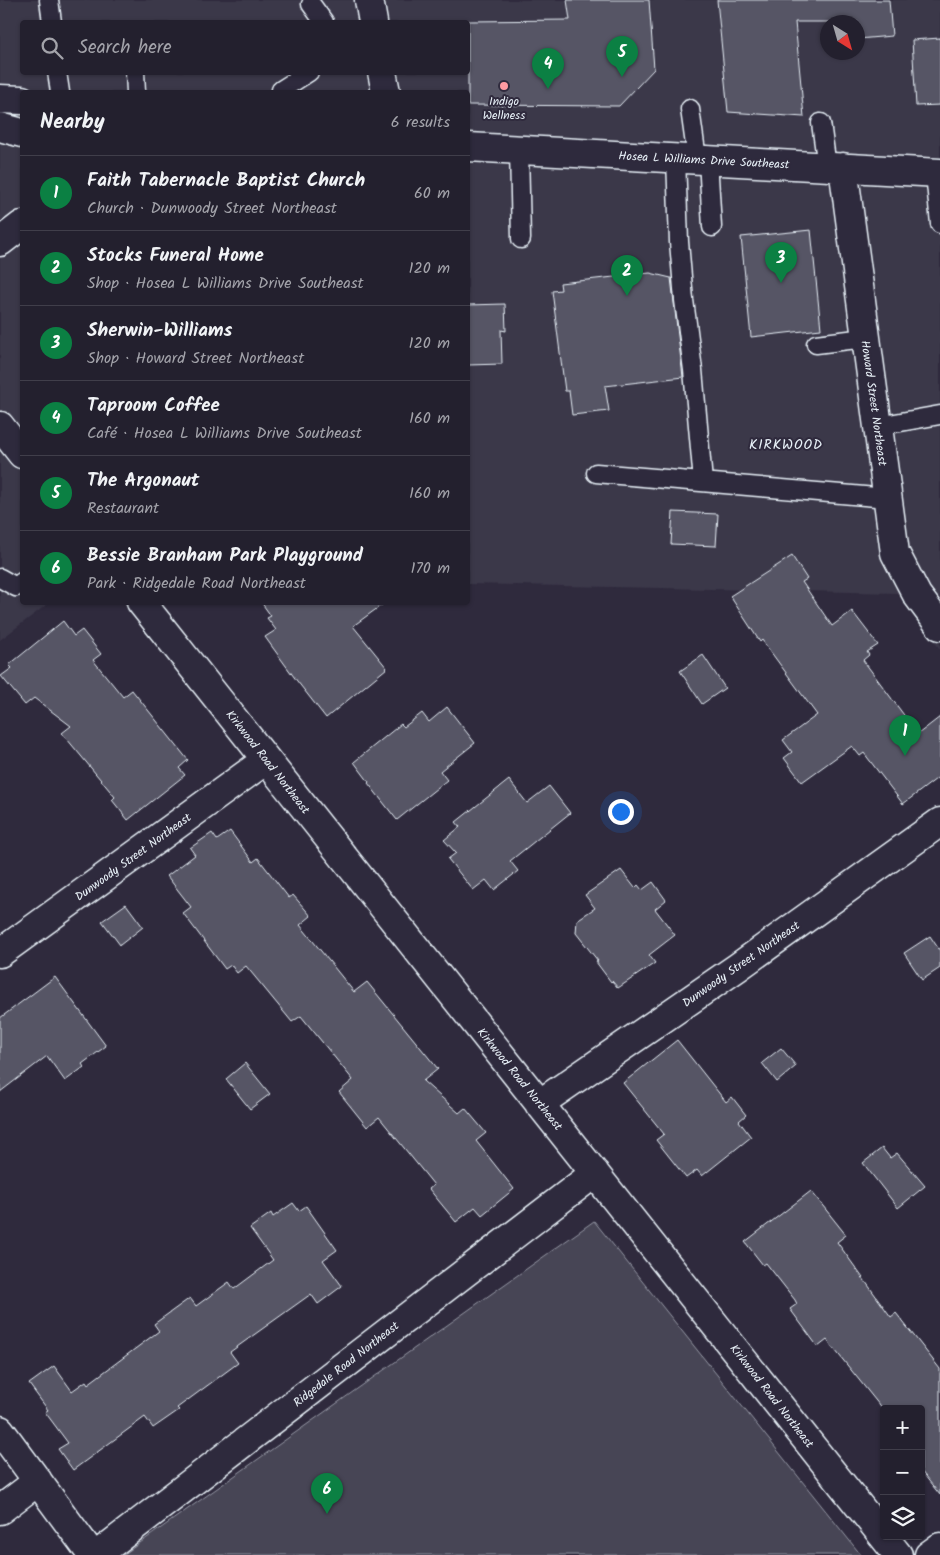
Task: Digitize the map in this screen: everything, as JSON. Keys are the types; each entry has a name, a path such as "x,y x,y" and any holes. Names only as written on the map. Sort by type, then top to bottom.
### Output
{"street":[{"path":"369,0 373,20"},
{"path":"383,75 386,90"},
{"path":"0,100 20,100"},
{"path":"0,127 20,132"},
{"name":"Hosea L Williams Drive Southeast","path":"470,146 937,173"},
{"name":"Howard Street Northeast","path":"835,167 866,338 895,553 917,595 939,624"},
{"path":"0,242 20,227"},
{"path":"0,426 20,451"},
{"name":"Kirkwood Road Northeast","path":"143,605 898,1555"},
{"name":"Dunwoody Street Northeast","path":"0,953 266,760"},
{"name":"Dunwoody Street Northeast","path":"539,1104 738,967 940,822"},
{"name":"Ridgedale Road Northeast","path":"97,1555 594,1173"},
{"path":"0,1430 92,1555"},
{"path":"0,1510 38,1481"},
{"path":"929,1555 940,1547"}],"lane":[{"path":"49,0 52,20"},
{"path":"311,4 323,20"},
{"path":"57,75 60,90"},
{"path":"134,75 136,90"},
{"path":"281,90 304,75"},
{"path":"690,109 693,159 712,226"},
{"path":"821,124 835,167"},
{"path":"519,149 522,239"},
{"path":"693,159 678,242 694,370 703,482"},
{"path":"937,173 940,224"},
{"path":"816,344 866,338"},
{"path":"878,426 940,415"},
{"path":"596,473 888,498"},
{"path":"0,578 16,587 20,584"}],"shaded area":[{"path":"0,0 940,0 940,649 897,593 470,584 470,90 20,90 20,605 46,605 0,640"},
{"path":"594,1221 861,1555 123,1555"}],"building":[{"path":"567,0 649,0 654,69 619,106 470,105 468,75 470,75 470,21 570,20"},
{"path":"717,0 889,0 892,36 865,38 865,15 820,15 820,22 795,22 804,117 728,112"},
{"path":"940,38 940,105 916,106 912,40"},
{"path":"811,230 821,329 751,337 741,237"},
{"path":"650,273 671,278 683,377 605,386 609,411 572,415 569,391 565,391 552,291 561,290 560,283"},
{"path":"505,304 506,331 501,330 502,364 470,365 470,305"},
{"path":"673,512 718,514 716,546 671,544"},
{"path":"792,556 807,579 802,582 832,626 852,611 878,645 867,652 869,655 863,660 918,734 940,717 940,776 903,804 864,753 860,756 852,746 802,782 784,758 792,752 783,740 817,715 762,640 760,642 730,596"},
{"path":"263,605 382,605 353,626 387,668 326,718 265,637 276,630 267,618 271,616"},
{"path":"63,621 74,636 82,630 101,654 93,660 123,697 132,690 188,760 179,768 185,775 128,820 112,800 115,797 62,733 71,726 34,698 25,705 1,676 12,668 9,665"},
{"path":"703,655 725,688 702,704 680,671"},
{"path":"447,707 475,743 440,771 447,780 397,820 354,762 401,724 404,727 422,713 429,722"},
{"path":"509,780 527,803 549,786 570,813 510,861 518,871 494,890 486,880 473,890 448,859 456,853 444,840 460,827 456,822"},
{"path":"230,831 253,862 258,858 289,898 293,895 311,916 300,925 354,992 367,982 438,1069 423,1081 459,1113 465,1108 486,1133 476,1141 514,1189 482,1215 475,1207 456,1222 429,1189 434,1185 379,1117 367,1127 339,1092 353,1080 301,1016 292,1022 246,966 237,973 231,965 225,969 183,913 191,907 167,876 195,855 190,848 212,833 217,840"},
{"path":"621,870 635,888 638,885 642,890 653,882 666,900 655,909 675,935 649,955 655,963 618,988 611,982 596,962 598,961 576,933 577,920 595,908 585,895"},
{"path":"126,904 143,927 120,945 102,921"},
{"path":"930,936 940,951 940,968 922,980 904,953"},
{"path":"55,977 106,1046 82,1064 84,1067 65,1081 47,1056 0,1092 0,1018"},
{"path":"677,1040 726,1102 732,1097 746,1115 739,1121 751,1137 702,1176 697,1170 686,1178 656,1140 664,1134 623,1083"},
{"path":"781,1048 796,1066 777,1082 762,1063"},
{"path":"245,1063 270,1094 250,1109 226,1079"},
{"path":"882,1148 890,1158 897,1153 925,1186 898,1208 863,1163"},
{"path":"811,1191 846,1235 837,1242 891,1317 896,1313 940,1369 940,1495 925,1476 925,1405 880,1406 827,1340 818,1347 790,1309 797,1304 795,1300 766,1263 763,1265 745,1242"},
{"path":"293,1203 299,1211 306,1206 337,1250 323,1260 342,1286 318,1304 311,1294 230,1352 238,1363 177,1408 179,1410 153,1428 145,1417 73,1470 58,1449 68,1443 45,1412 48,1410 29,1384 54,1366 72,1391 86,1381 88,1384 159,1331 154,1324 190,1298 196,1306 229,1282 234,1289 273,1260 250,1228 271,1213 273,1217"}],"place":[{"name":"The Argonaut","path":"622,77"},
{"name":"Indigo Wellness","path":"504,86"},
{"name":"Taproom Coffee","path":"548,89"},
{"name":"Sherwin-Williams","path":"781,283"},
{"name":"Stocks Funeral Home","path":"627,296"},
{"name":"Faith Tabernacle Baptist Church","path":"905,756"},
{"name":"Bessie Branham Park Playground","path":"327,1514"}],"district":[{"name":"KIRKWOOD","path":"786,444"}]}
